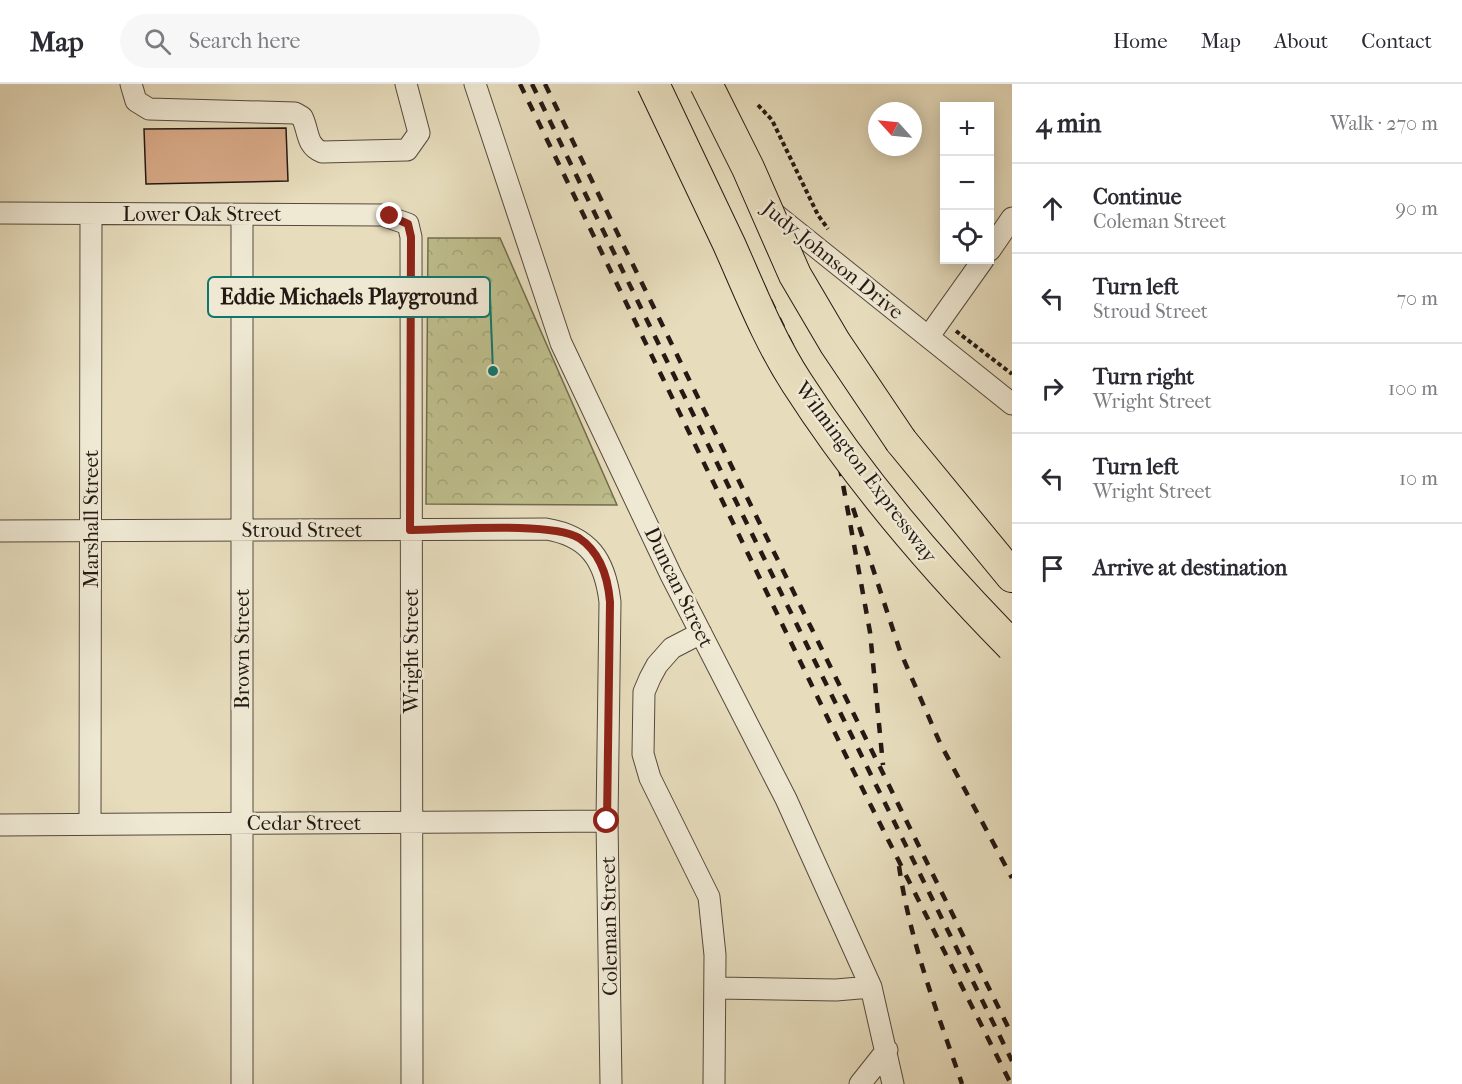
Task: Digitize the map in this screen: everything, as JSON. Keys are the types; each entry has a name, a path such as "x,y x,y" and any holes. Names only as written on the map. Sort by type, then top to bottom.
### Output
{"highway":[{"name":"Wilmington Expressway","path":"653,84 752,298 796,381 849,457 914,539 971,604 1012,646"},
{"path":"706,84 748,168 791,266 835,343 901,441 1012,576"}],"street":[{"path":"131,84 136,101 149,108 295,113 302,117 314,149 322,152 407,150 419,133 406,84"},
{"name":"Duncan Street","path":"475,84 561,343 701,633 786,799 871,987 893,1084"},
{"name":"Judy Johnson Drive","path":"694,84 742,184 792,230 935,328 1012,404"},
{"name":"Lower Oak Street","path":"0,213 382,215 404,221"},
{"name":"Marshall Street","path":"90,824 92,214"},
{"name":"Brown Street","path":"242,215 242,1084"},
{"path":"994,244 1012,218"},
{"name":"Wright Street","path":"404,221 408,224 411,237 412,1084"},
{"path":"935,328 980,264"},
{"name":"Stroud Street","path":"0,531 546,529 578,538 595,556"},
{"name":"Coleman Street","path":"595,556 608,583 610,602 607,821 611,1084"},
{"path":"701,633 672,648 657,665 650,678 645,692 643,754 650,778 708,897 716,988 714,1084"},
{"name":"Cedar Street","path":"0,825 607,821"},
{"path":"716,988 836,990 871,987"},
{"path":"860,1084 887,1050"}],"path":[{"path":"758,105 772,120 818,215 834,236"},
{"path":"935,328 1012,374"}],"green space":[{"path":"428,238 500,238 617,505 426,504"}],"building":[{"path":"286,128 288,181 146,184 144,129"}],"railway":[{"path":"520,84 849,762 1011,1084"},
{"path":"532,84 1012,1061"},
{"path":"545,84 1012,1035"},
{"path":"666,84 795,352 840,468 870,632 883,765"},
{"path":"853,508 900,651 940,743 1012,878"},
{"path":"899,866 917,949 962,1084"}],"place":[{"name":"Eddie Michaels Playground","path":"493,371"}],"route":[{"path":"390,216 408,224 411,237 410,530 546,529 578,538 595,556 608,583 610,602 607,821"}]}
